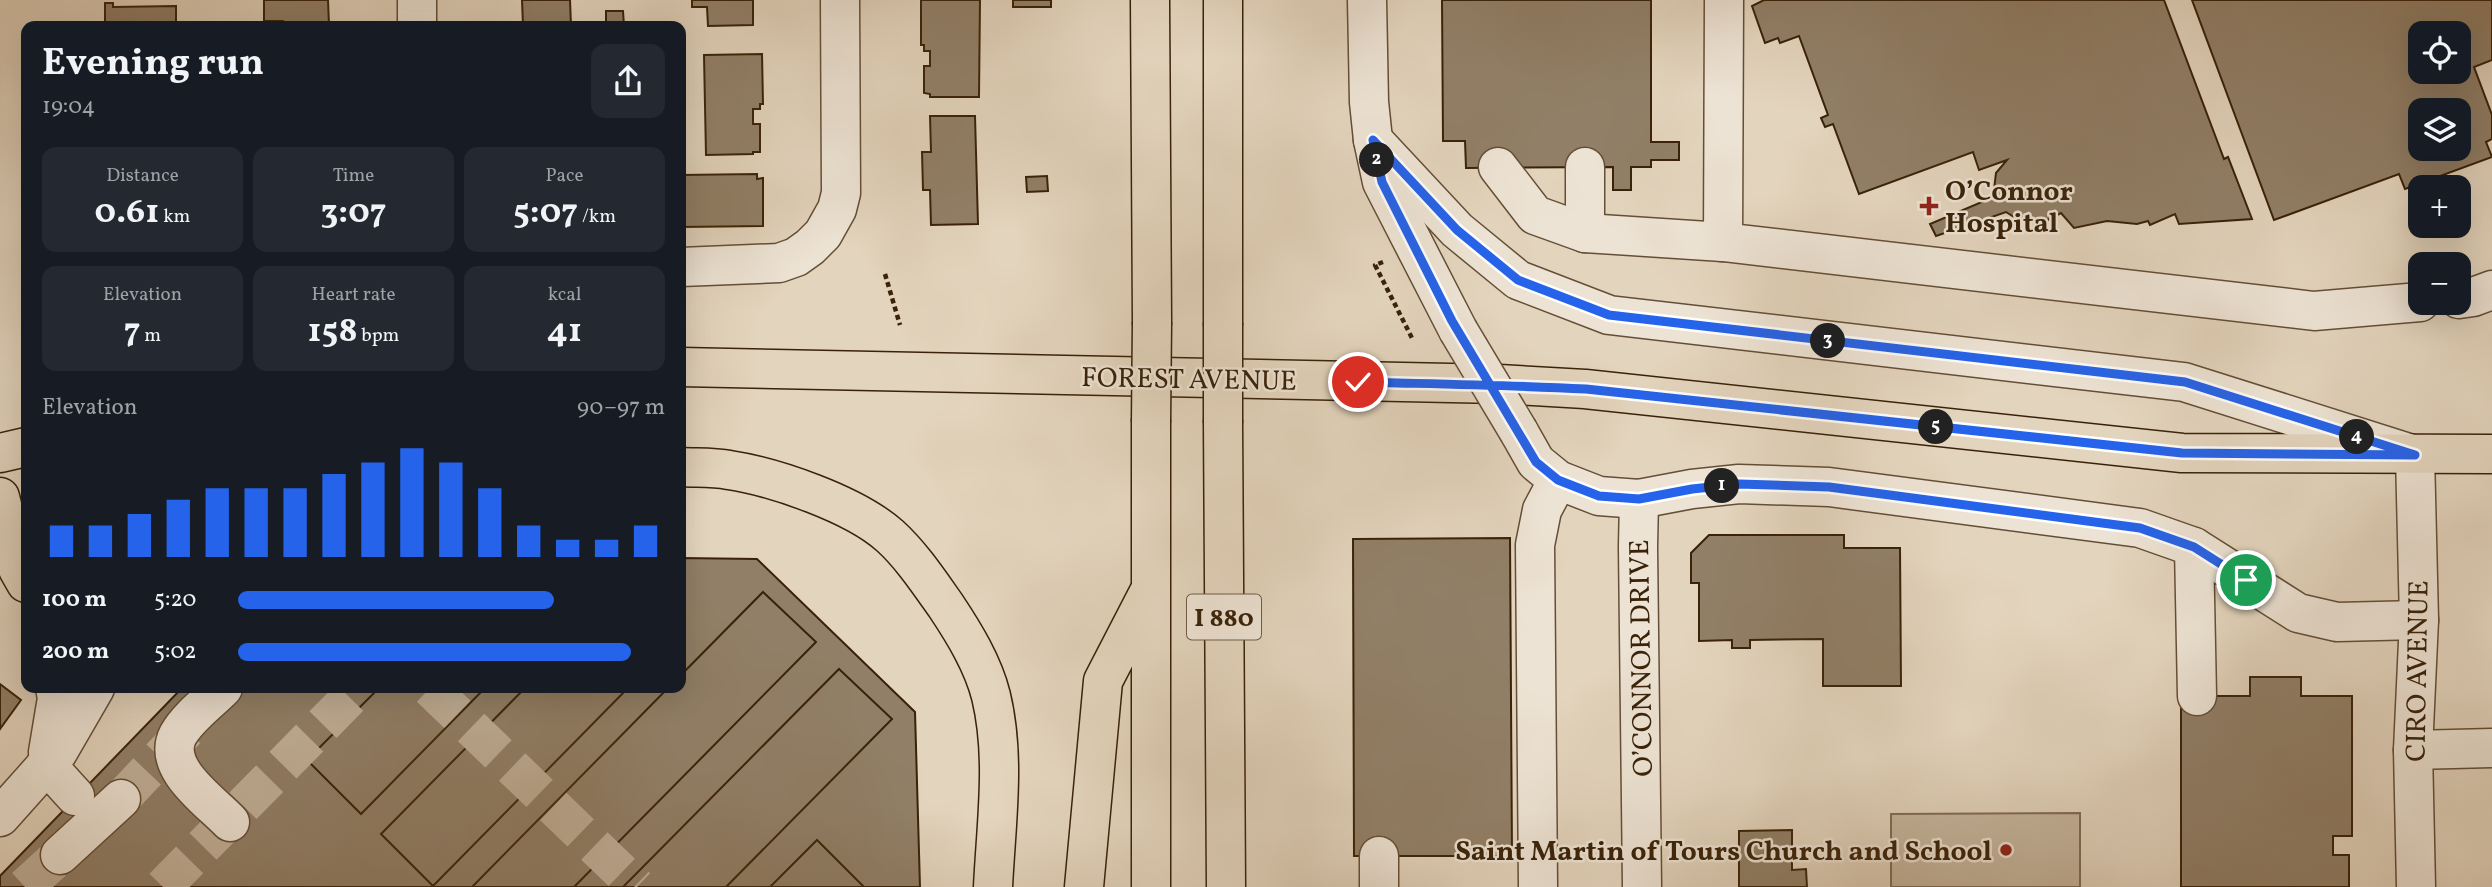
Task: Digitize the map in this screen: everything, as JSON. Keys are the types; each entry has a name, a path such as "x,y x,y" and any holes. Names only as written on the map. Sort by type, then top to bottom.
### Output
{"main road":[{"name":"I 880","path":"1150,0 1151,887"},
{"name":"I 880","path":"1223,0 1226,887"},
{"name":"FOREST AVENUE","path":"686,367 1499,384 1586,389 2182,453 2492,454"},
{"path":"0,453 21,448"},
{"path":"686,467 729,470 796,487 848,508 889,535 928,580 976,657 991,695 997,732 999,777 993,887"},
{"path":"0,497 21,574"},
{"path":"1084,887 1103,681 1151,589"}],"street":[{"path":"417,0 417,21"},
{"path":"686,267 779,263 810,247 823,234 837,209 841,193 840,0"},
{"name":"O’CONNOR DRIVE","path":"1367,0 1369,102 1373,140 1382,182 1458,330 1536,462 1558,480 1599,496 1639,499 1642,887"},
{"path":"1723,242 1724,0"},
{"path":"1373,140 1457,230 1518,280 1609,315 2185,382 2415,455"},
{"path":"1498,167 1535,215 1585,233 1723,242 2314,311 2408,303"},
{"path":"1585,167 1585,233"},
{"path":"2471,297 2492,290"},
{"name":"CIRO AVENUE","path":"2415,455 2419,620 2413,750 2416,887"},
{"path":"1538,887 1535,545 1542,510 1558,480"},
{"path":"1639,499 1739,484 1829,487 2140,528 2194,547 2298,613 2337,622 2419,620"},
{"path":"2194,547 2197,696"},
{"path":"46,764 56,693"},
{"path":"0,817 58,751 92,693"},
{"path":"218,693 178,736 175,754 183,775 230,822"},
{"path":"2413,750 2492,748"},
{"path":"46,764 75,796"},
{"path":"60,855 121,799"}],"path":[{"path":"1392,258 1375,265 1412,338"},
{"path":"884,274 900,325"}],"shaded area":[{"name":"Saint Martin of Tours Church and School","path":"2080,813 2080,887 1891,887 1891,814"}],"building":[{"path":"264,0 328,0 329,21 264,21"},
{"path":"522,0 570,0 571,21 523,21"},
{"path":"692,0 753,0 753,25 708,26 707,7 692,7"},
{"path":"921,0 980,0 979,97 930,97 930,94 924,93 924,66 930,66 930,51 924,51 924,45 921,45"},
{"path":"1013,0 1051,0 1051,7 1013,7"},
{"path":"1442,0 1651,0 1651,142 1679,142 1679,160 1651,160 1651,167 1631,167 1631,190 1613,190 1613,167 1466,168 1465,141 1443,141"},
{"path":"1764,0 2164,0 2224,159 2228,157 2252,219 2179,224 2175,214 2150,225 2148,221 2137,224 2107,221 2074,228 2061,213 2044,222 2022,222 2006,212 1936,236 1930,224 1996,196 1996,173 2007,160 1979,170 1973,152 1859,194 1833,124 1825,127 1821,118 1828,115 1799,36 1780,43 1778,38 1765,43 1752,6"},
{"path":"2192,0 2492,0 2492,60 2474,67 2492,115 2492,139 2486,142 2492,157 2443,175 2408,175 2408,188 2405,189 2399,174 2274,220"},
{"path":"105,3 113,3 113,7 176,6 176,21 105,21"},
{"path":"606,11 623,11 624,21 606,21"},
{"path":"762,54 763,104 760,104 760,109 753,109 753,124 760,124 760,152 706,155 704,55"},
{"path":"930,116 975,116 978,224 931,225 930,190 923,190 922,152 931,152"},
{"path":"757,174 757,179 763,178 763,226 686,227 686,175"},
{"path":"1047,176 1048,191 1027,192 1026,177"},
{"path":"1709,535 1844,535 1844,548 1900,548 1901,686 1823,686 1823,639 1750,640 1750,648 1732,648 1732,640 1699,641 1699,583 1691,583 1691,553"},
{"path":"1510,538 1512,856 1354,856 1353,539"},
{"path":"686,558 757,559 915,712 920,887 0,887 0,876 177,693 686,693"},
{"path":"763,592 816,642 574,887 472,887 663,693 686,693 686,670"},
{"path":"839,669 892,719 726,887 623,887"},
{"path":"2250,677 2301,677 2301,696 2352,696 2352,836 2333,836 2333,855 2349,855 2349,887 2181,887 2181,696 2250,696"},
{"path":"0,684 21,700 0,729"},
{"path":"374,693 480,693 361,814 307,760"},
{"path":"520,693 623,693 433,886 381,834"},
{"path":"1792,830 1792,870 1806,869 1807,887 1739,887 1739,831"},
{"path":"817,840 864,887 770,887"}],"tunnel":[{"path":"163,887 354,693"},
{"path":"435,693 637,887"},
{"path":"121,799 194,722"},
{"path":"25,887 60,855"}],"place":[{"name":"O’Connor Hospital","path":"1929,206"},
{"name":"Saint Martin of Tours Church and School","path":"2006,850"}],"route":[{"path":"1358,382 1429,383 1499,384 1586,389 2182,453 2415,455 2185,382 1609,315 1518,280 1457,230 1373,140 1382,182 1452,321 1489,381 1519,432 1536,462 1558,480 1599,496 1639,499 1739,484 1829,487 2140,528 2194,547 2246,580"}]}
